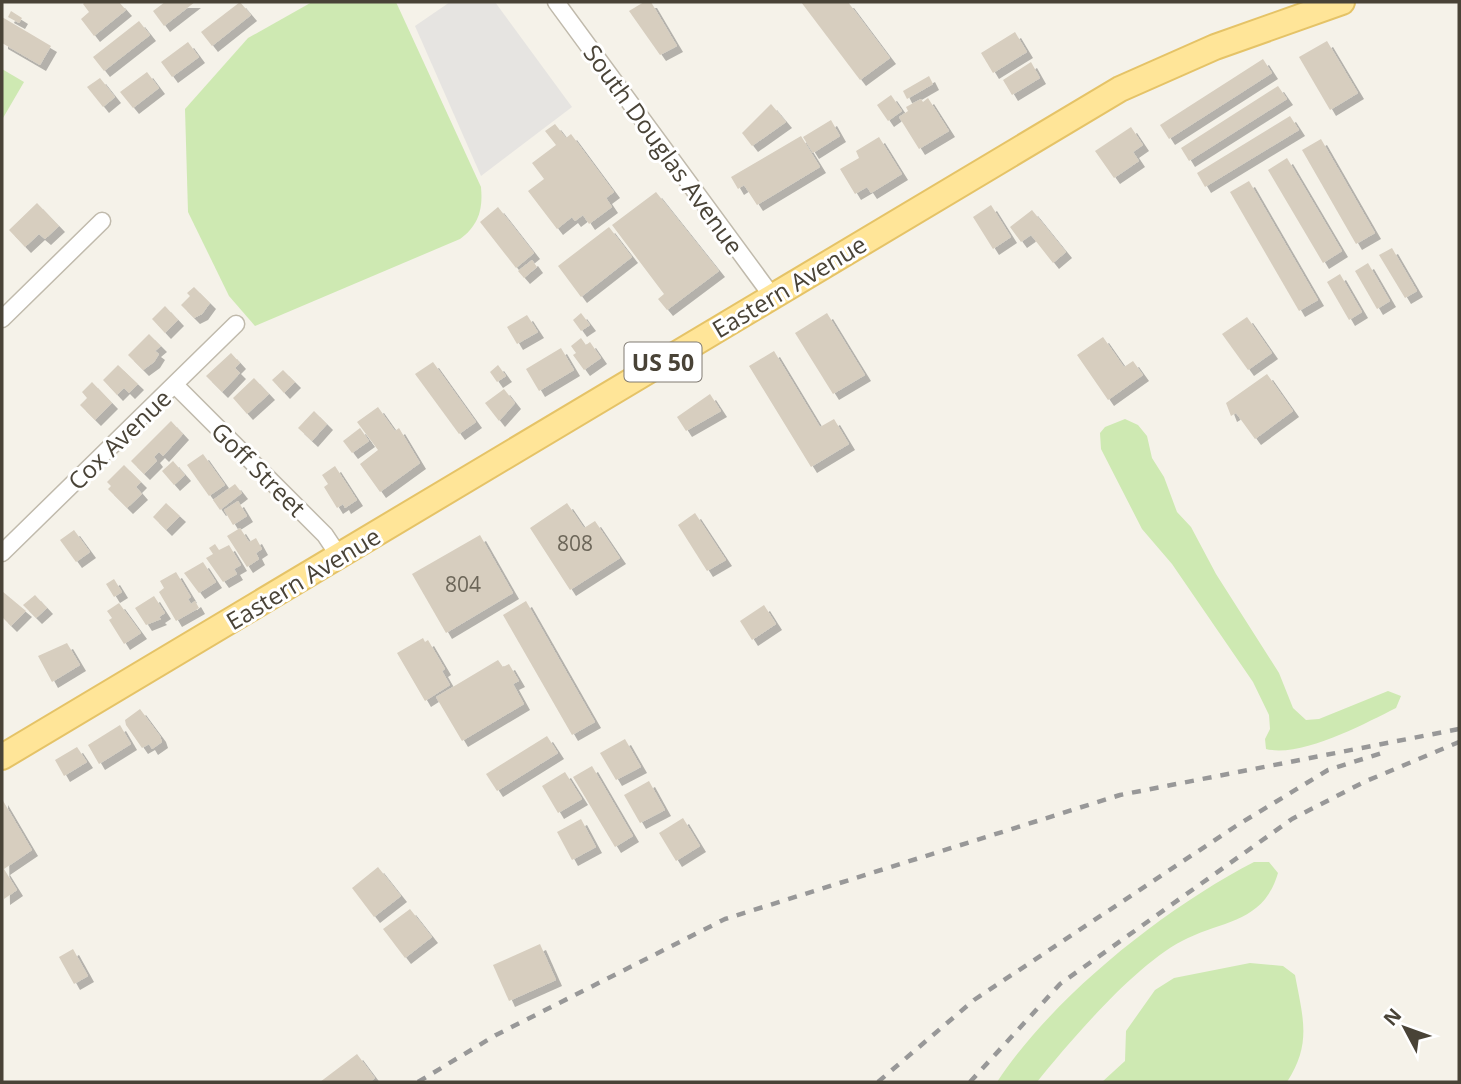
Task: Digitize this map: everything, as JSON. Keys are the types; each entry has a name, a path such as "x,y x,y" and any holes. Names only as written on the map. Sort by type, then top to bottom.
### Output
{"main road":[{"name":"Eastern Avenue","path":"2,757 1120,89 1215,47 1342,2"}],"street":[{"name":"South Douglas Avenue","path":"556,2 772,296"},
{"path":"2,319 102,221"},
{"name":"Cox Avenue","path":"2,553 236,324"},
{"name":"Goff Street","path":"175,385 325,535 339,556"}],"green space":[{"path":"312,2 396,2 481,187 480,209 472,228 460,239 255,326 229,296 188,212 185,109 248,38"},
{"path":"2,69 24,82 3,118 2,117"},
{"path":"1125,419 1138,425 1147,436 1152,458 1164,477 1177,512 1191,527 1216,574 1279,673 1293,708 1306,720 1319,719 1388,691 1401,696 1396,708 1314,744 1297,749 1266,749 1265,739 1270,729 1269,715 1253,682 1172,564 1142,529 1101,449 1100,433 1105,427"},
{"path":"1254,862 1269,862 1278,873 1272,889 1254,910 1188,938 1149,964 1107,1002 1037,1082 997,1082 1048,1018 1112,958 1183,904"},
{"path":"1250,963 1283,966 1295,975 1303,1018 1303,1043 1287,1082 1102,1082 1125,1061 1126,1031 1155,990 1174,978"}],"shaded area":[{"path":"450,2 495,2 572,107 481,176 415,26"}],"building":[{"path":"119,2 126,10 94,36 81,19 89,12 83,4"},
{"path":"165,2 195,2 164,26 153,11"},
{"path":"240,2 251,15 212,46 201,32"},
{"path":"644,2 651,2 677,46 660,55 629,11"},
{"path":"801,2 848,2 890,58 860,80"},
{"path":"11,11 22,18 19,23 8,17"},
{"path":"2,17 51,46 40,65 2,43"},
{"path":"139,21 150,35 104,71 93,57"},
{"path":"1015,32 1027,52 993,73 981,53"},
{"path":"1327,41 1358,93 1330,110 1299,57"},
{"path":"188,42 199,57 172,77 161,62"},
{"path":"1263,59 1272,73 1169,139 1160,125"},
{"path":"1031,62 1040,78 1012,95 1003,80"},
{"path":"147,72 159,88 133,108 120,92"},
{"path":"929,76 933,84 907,99 903,91"},
{"path":"100,78 115,97 103,107 87,87"},
{"path":"1278,86 1287,99 1189,161 1181,148"},
{"path":"891,95 902,111 888,121 877,105"},
{"path":"928,98 949,131 919,149 899,117 908,111 906,107"},
{"path":"771,104 786,122 752,146 742,133"},
{"path":"1290,116 1299,130 1205,187 1197,173"},
{"path":"831,120 840,136 813,153 803,137"},
{"path":"555,124 566,138 571,134 614,192 606,198 612,207 589,224 583,215 575,221 572,217 557,229 528,191 544,179 532,163 556,145 545,131"},
{"path":"1131,127 1143,145 1133,152 1139,161 1114,178 1095,151"},
{"path":"801,136 820,167 757,205 744,185 738,189 731,177"},
{"path":"879,137 902,174 871,193 867,187 855,194 840,169 859,158 856,151"},
{"path":"1321,139 1375,233 1356,244 1302,150"},
{"path":"1287,158 1342,251 1323,263 1268,170"},
{"path":"1249,181 1318,300 1299,311 1230,192"},
{"path":"656,192 719,271 667,310 658,299 664,294 612,225"},
{"path":"37,203 59,226 45,239 39,234 25,247 9,230"},
{"path":"991,205 1011,237 993,249 973,217"},
{"path":"498,207 534,253 516,268 480,222"},
{"path":"1032,210 1066,252 1053,263 1031,235 1021,242 1010,227"},
{"path":"609,227 632,257 581,297 558,266"},
{"path":"1392,248 1417,291 1405,298 1379,255"},
{"path":"532,260 537,267 524,278 518,271"},
{"path":"1368,263 1390,301 1377,309 1355,271"},
{"path":"1340,274 1362,312 1349,320 1327,282"},
{"path":"194,287 210,303 202,314 194,318 181,305 190,296 187,293"},
{"path":"165,306 178,320 165,333 152,319"},
{"path":"581,313 590,325 581,331 573,320"},
{"path":"827,313 865,375 833,394 795,333"},
{"path":"527,315 538,332 517,344 507,327"},
{"path":"1247,317 1272,353 1248,370 1222,334"},
{"path":"149,334 161,346 155,351 159,354 154,362 143,370 128,355"},
{"path":"1103,337 1124,367 1133,361 1143,375 1108,400 1077,355"},
{"path":"581,338 586,345 590,342 601,358 584,370 573,355 576,353 571,346"},
{"path":"561,348 574,370 539,391 526,369"},
{"path":"774,351 820,427 834,419 849,444 811,467 749,366"},
{"path":"231,353 240,363 235,368 240,373 222,392 206,376"},
{"path":"433,362 476,422 459,434 415,374"},
{"path":"118,365 138,384 129,393 124,388 117,395 103,380"},
{"path":"498,365 506,376 497,382 490,372"},
{"path":"283,370 295,382 284,393 272,380"},
{"path":"1267,374 1293,411 1255,439 1236,413 1231,416 1226,403"},
{"path":"254,378 269,394 247,414 233,398"},
{"path":"92,382 112,403 95,420 80,405 87,398 82,392"},
{"path":"504,389 515,403 499,421 485,403"},
{"path":"710,394 721,411 686,431 677,417"},
{"path":"378,407 395,431 399,428 420,463 380,492 360,464 378,450 357,422"},
{"path":"314,411 327,424 312,441 298,428"},
{"path":"171,421 183,434 163,456 159,452 154,457 157,461 144,474 131,461"},
{"path":"360,428 369,441 352,453 343,441"},
{"path":"203,454 225,485 209,496 187,465"},
{"path":"173,461 185,475 174,485 162,471"},
{"path":"124,465 141,482 136,487 142,494 127,508 108,489 111,486 107,482"},
{"path":"335,466 357,500 345,508 343,504 337,508 324,487 328,484 322,475"},
{"path":"235,484 242,493 220,510 213,500"},
{"path":"238,501 247,516 233,525 224,510"},
{"path":"166,503 180,516 166,530 153,517"},
{"path":"567,503 584,528 595,521 620,558 570,590 530,528"},
{"path":"695,513 726,560 707,571 678,525"},
{"path":"240,528 249,542 256,538 262,549 256,553 259,559 247,567 227,536"},
{"path":"74,530 90,552 76,562 60,540"},
{"path":"480,535 513,593 446,633 412,574"},
{"path":"215,544 219,550 229,545 241,565 234,569 237,574 223,582 206,558 213,554 209,548"},
{"path":"203,562 216,582 199,593 184,573"},
{"path":"176,572 191,597 188,599 191,604 195,601 199,608 176,621 159,592 164,588 160,581"},
{"path":"114,579 122,592 114,597 106,584"},
{"path":"2,591 26,611 11,626 2,617"},
{"path":"35,595 47,608 36,618 23,605"},
{"path":"154,596 165,613 159,617 161,619 146,625 135,608"},
{"path":"526,601 595,722 572,735 503,615"},
{"path":"119,603 141,633 124,644 109,620 112,618 107,611"},
{"path":"764,605 776,624 752,640 740,621"},
{"path":"423,638 425,642 428,640 445,669 442,671 450,685 425,701 397,653"},
{"path":"67,643 80,665 52,682 38,656"},
{"path":"498,660 503,667 509,664 519,681 513,684 524,704 462,741 436,697"},
{"path":"140,709 162,742 152,749 149,744 142,748 126,725 125,720"},
{"path":"120,725 131,744 99,764 88,745"},
{"path":"547,736 558,753 497,791 486,774"},
{"path":"625,739 641,767 616,780 600,753"},
{"path":"77,747 87,762 64,776 55,760"},
{"path":"592,766 633,836 615,847 573,777"},
{"path":"565,772 582,799 558,813 542,786"},
{"path":"649,781 665,810 640,823 624,795"},
{"path":"2,799 32,850 4,869 17,890 4,899"},
{"path":"683,818 700,846 676,861 659,833"},
{"path":"581,819 596,847 572,860 557,832"},
{"path":"378,867 401,896 374,917 352,888"},
{"path":"410,909 432,937 405,958 383,929"},
{"path":"540,944 556,980 509,1001 493,965"},
{"path":"73,949 88,976 74,984 59,957"},
{"path":"357,1054 375,1078 370,1082 320,1082"}],"railway":[{"path":"418,1082 496,1035 725,919 1120,795 1459,729"},
{"path":"970,1082 1060,984 1292,819 1364,782 1459,742"},
{"path":"878,1082 974,1000 1236,826 1328,770 1385,752"}]}
